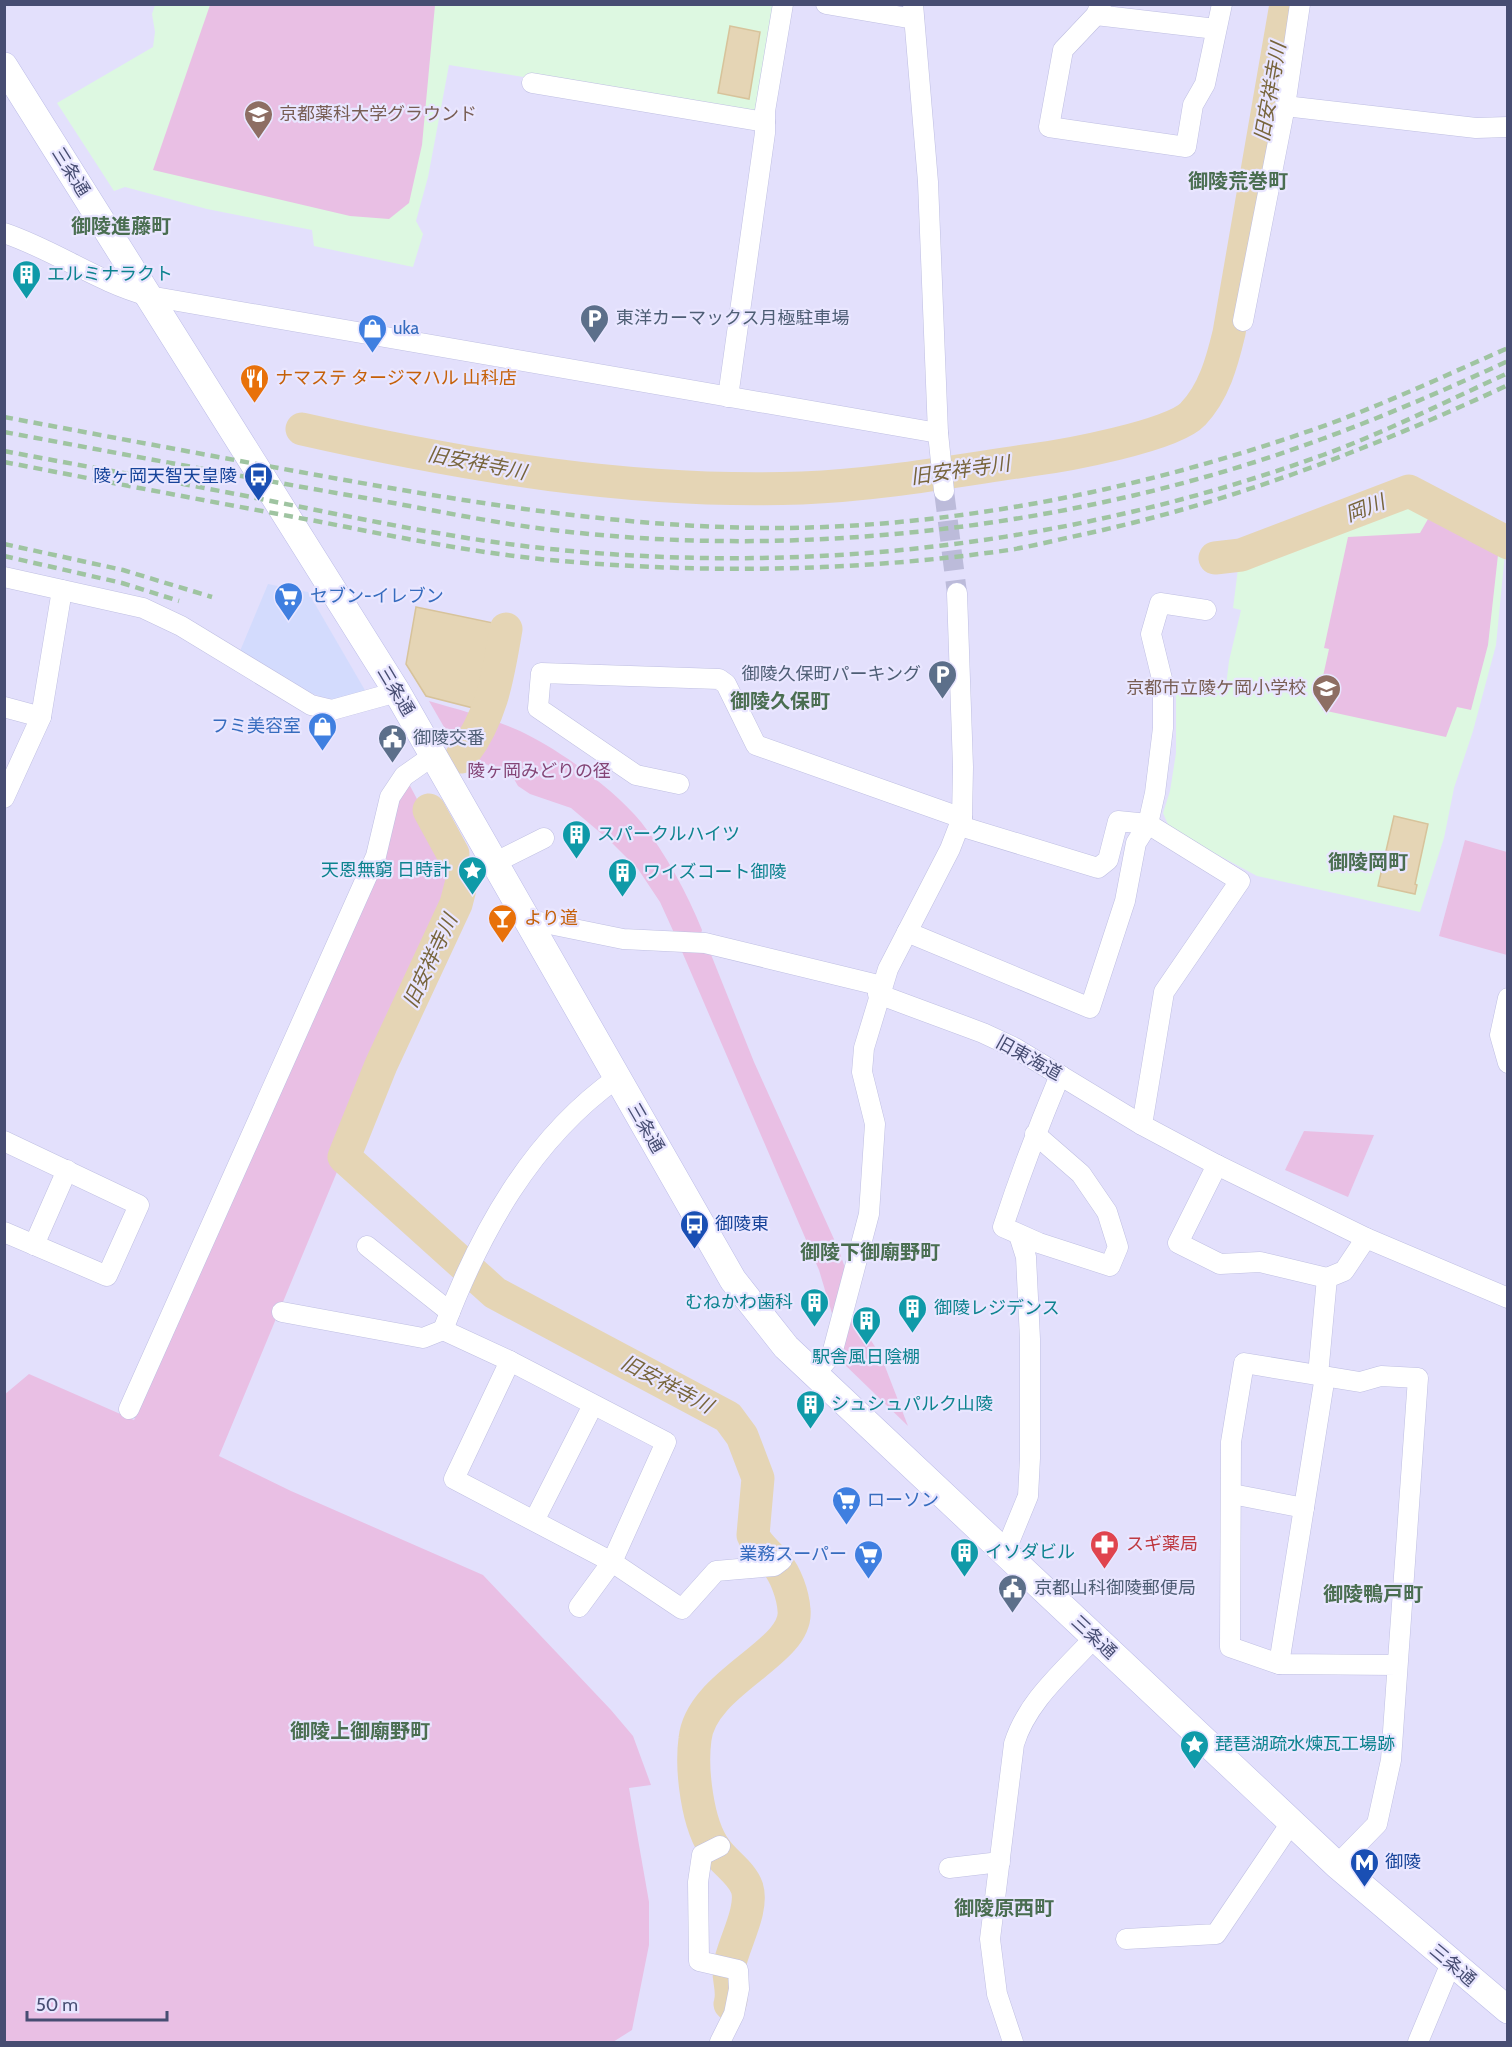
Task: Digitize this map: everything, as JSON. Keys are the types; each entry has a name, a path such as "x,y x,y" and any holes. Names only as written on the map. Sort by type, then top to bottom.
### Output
{"main road":[{"name":"三条通","path":"4,66 237,441 397,692 733,1280 786,1347 1291,1823 1508,2010"}],"street":[{"path":"728,397 783,4"},
{"path":"826,4 914,12 928,182 938,434 943,479"},
{"path":"1216,29 1099,10 1063,50 1049,128 1186,147 1193,105 1205,84 1222,4"},
{"path":"1243,321 1285,106 1300,4"},
{"path":"532,83 765,122"},
{"path":"1285,106 1476,128 1508,127"},
{"path":"4,233 36,244 119,288 149,296 938,434"},
{"path":"4,577 143,608 181,626 311,705 332,710 397,692"},
{"path":"4,798 41,717 62,590"},
{"path":"815,1374 832,1354 869,1214 874,1124 862,1072 864,1048 880,990 961,822 957,593"},
{"path":"907,932 1090,1008 1125,901 1136,843 1148,824 1155,793 1163,728 1163,683 1151,634 1160,603 1206,610"},
{"path":"679,784 636,776 538,708 541,673 719,679 726,684 756,745 961,822 1098,868 1108,860 1118,820 1148,824 1240,880 1164,992 1142,1125"},
{"path":"4,707 41,717"},
{"path":"129,1409 376,856 390,796 404,776 434,755"},
{"path":"494,863 544,838"},
{"name":"旧東海道","path":"525,919 623,939 705,943 880,990 983,1034 1060,1075 1142,1125 1217,1165 1366,1238 1508,1298"},
{"path":"1508,998 1500,1035 1508,1063"},
{"path":"1035,1134 1081,1174 1107,1212 1118,1247 1110,1266 1019,1235 1003,1227 1035,1134 1060,1075"},
{"path":"443,1330 467,1270 488,1228 531,1162 592,1095 617,1078"},
{"path":"4,1141 139,1205 107,1276 4,1232"},
{"path":"1217,1165 1178,1243 1220,1264 1260,1262 1327,1278 1344,1271 1366,1238"},
{"path":"34,1245 67,1170"},
{"path":"1005,1552 1028,1496 1030,1458 1030,1339 1026,1257 1019,1235"},
{"path":"367,1245 450,1312"},
{"path":"1279,1664 1304,1508 1321,1376 1327,1278"},
{"path":"282,1312 423,1338 443,1330 510,1361 666,1442 612,1562 579,1607"},
{"path":"510,1361 454,1479 535,1519 612,1562 682,1609 716,1571 781,1568"},
{"path":"1337,1865 1377,1824 1391,1760 1418,1378 1381,1376 1360,1382 1244,1363 1231,1442 1230,1647 1279,1664 1397,1665"},
{"path":"535,1519 593,1405"},
{"path":"1232,1494 1304,1508"},
{"path":"1013,2043 997,1994 990,1940 1014,1744 1020,1725 1032,1706 1095,1637"},
{"path":"1126,1939 1216,1934 1291,1823"},
{"path":"716,1848 702,1855 698,1882 699,1960 738,1970 739,1989 734,2014 720,2043"},
{"path":"949,1868 1000,1862"},
{"path":"1418,2043 1452,1963"}],"shaded area":[{"name":"京都薬科大学グラウンド","path":"155,5 779,5 761,109 754,114 449,65 428,177 416,221 423,234 413,267 314,246 312,230 207,209 125,187 114,191 57,103 153,47 155,32 152,14"},
{"path":"730,26 760,32 749,99 718,93"},
{"name":"京都市立陵ケ岡小学校","path":"1404,496 1505,553 1496,645 1473,731 1454,788 1444,838 1420,912 1257,876 1170,829 1163,813 1170,791 1176,753 1176,690 1203,695 1226,686 1229,661 1241,610 1233,608 1239,561"},
{"name":"セブン-イレブン","path":"268,584 308,592 366,692 337,700 322,697 308,692 240,651"},
{"path":"416,607 498,624 481,710 426,696 406,664"},
{"path":"1394,816 1428,824 1415,884 1417,885 1415,894 1378,886"}],"green space":[{"name":"京都薬科大学グラウンド","path":"210,5 435,5 422,145 409,203 389,219 350,216 153,170"},
{"path":"1428,519 1498,555 1488,645 1471,710 1457,707 1446,737 1322,710 1325,691 1320,690 1329,649 1324,648 1348,537 1420,533"},
{"name":"陵ヶ岡みどりの径","path":"429,701 487,718 520,731 569,759 601,784 630,809 659,847 690,902 702,930 701,934 675,935 660,902 638,869 609,840 571,808 530,794 500,770 459,753"},
{"path":"409,784 459,878 219,1456 291,1491 483,1575 633,1736 651,1785 629,1788 649,1902 649,1945 632,2030 613,2042 5,2042 4,1395 29,1374 134,1420 382,861 392,813"},
{"path":"1465,840 1507,852 1507,955 1439,936"},
{"path":"680,947 708,947 754,1062 838,1248 849,1279 836,1327 819,1270"},
{"path":"1304,1131 1374,1135 1348,1197 1285,1170"},
{"path":"852,1311 881,1356 908,1426 840,1360"}],"waterway":[{"name":"旧安祥寺川","path":"302,429 426,455 550,475 676,487 739,489 802,488 917,477 1067,454 1116,444 1164,430 1193,414 1212,386 1223,355 1229,333 1286,4"},
{"name":"岡川","path":"1215,558 1241,555 1409,491 1508,543"},
{"name":"旧安祥寺川","path":"461,757 472,742 487,712 506,629"},
{"name":"旧安祥寺川","path":"429,810 453,854"},
{"name":"旧安祥寺川","path":"463,877 456,904 381,1065 344,1157 495,1293 728,1417 742,1436 758,1478 753,1535 757,1543 783,1573 791,1592 794,1610 791,1626 781,1640 714,1701 701,1719 695,1739 695,1781 704,1826 716,1850 747,1888 748,1907 729,1968 730,2004"}],"tunnel":[{"path":"944,491 957,593"}],"railway":[{"path":"4,417 394,489 561,514 729,527 852,526 920,520 1054,500 1186,469 1340,420 1508,348"},
{"path":"4,432 469,517 561,531 656,539 752,541 849,538 947,528 1044,514 1139,494 1232,469 1322,439 1416,402 1508,361"},
{"path":"4,451 416,529 525,546 658,557 755,558 852,554 948,545 1043,530 1137,510 1231,485 1347,446 1508,373"},
{"path":"4,462 407,539 530,558 673,568 841,566 1009,550 1140,521 1300,472 1405,431 1508,385"},
{"path":"4,544 123,570 212,597"},
{"path":"4,556 122,583 179,601"}],"place":[{"name":"京都薬科大学グラウンド","path":"258,140"},
{"name":"エルミナラクト","path":"26,300"},
{"name":"東洋カーマックス月極駐車場","path":"595,344"},
{"name":"uka","path":"372,354"},
{"name":"ナマステ タージマハル 山科店","path":"254,404"},
{"name":"陵ヶ岡天智天皇陵","path":"258,502"},
{"name":"セブン-イレブン","path":"289,622"},
{"name":"御陵久保町パーキング","path":"942,700"},
{"name":"京都市立陵ケ岡小学校","path":"1327,714"},
{"name":"フミ美容室","path":"322,752"},
{"name":"御陵交番","path":"392,764"},
{"name":"スパークルハイツ","path":"576,860"},
{"name":"天恩無窮 日時計","path":"472,896"},
{"name":"ワイズコート御陵","path":"622,898"},
{"name":"より道","path":"503,944"},
{"name":"御陵東","path":"694,1250"},
{"name":"むねかわ歯科","path":"814,1328"},
{"name":"御陵レジデンス","path":"913,1334"},
{"name":"駅舎風日陰棚","path":"866,1346"},
{"name":"シュシュパルク山陵","path":"810,1430"},
{"name":"ローソン","path":"846,1526"},
{"name":"スギ薬局","path":"1105,1570"},
{"name":"イソダビル","path":"964,1578"},
{"name":"業務スーパー","path":"868,1580"},
{"name":"京都山科御陵郵便局","path":"1013,1614"},
{"name":"琵琶湖疏水煉瓦工場跡","path":"1194,1770"},
{"name":"御陵","path":"1364,1888"}],"district":[{"name":"御陵荒巻町","path":"1238,181"},
{"name":"御陵進藤町","path":"121,226"},
{"name":"御陵久保町","path":"780,701"},
{"name":"御陵岡町","path":"1368,862"},
{"name":"御陵下御廟野町","path":"870,1252"},
{"name":"御陵鴨戸町","path":"1373,1594"},
{"name":"御陵上御廟野町","path":"360,1731"},
{"name":"御陵原西町","path":"1004,1908"}]}
